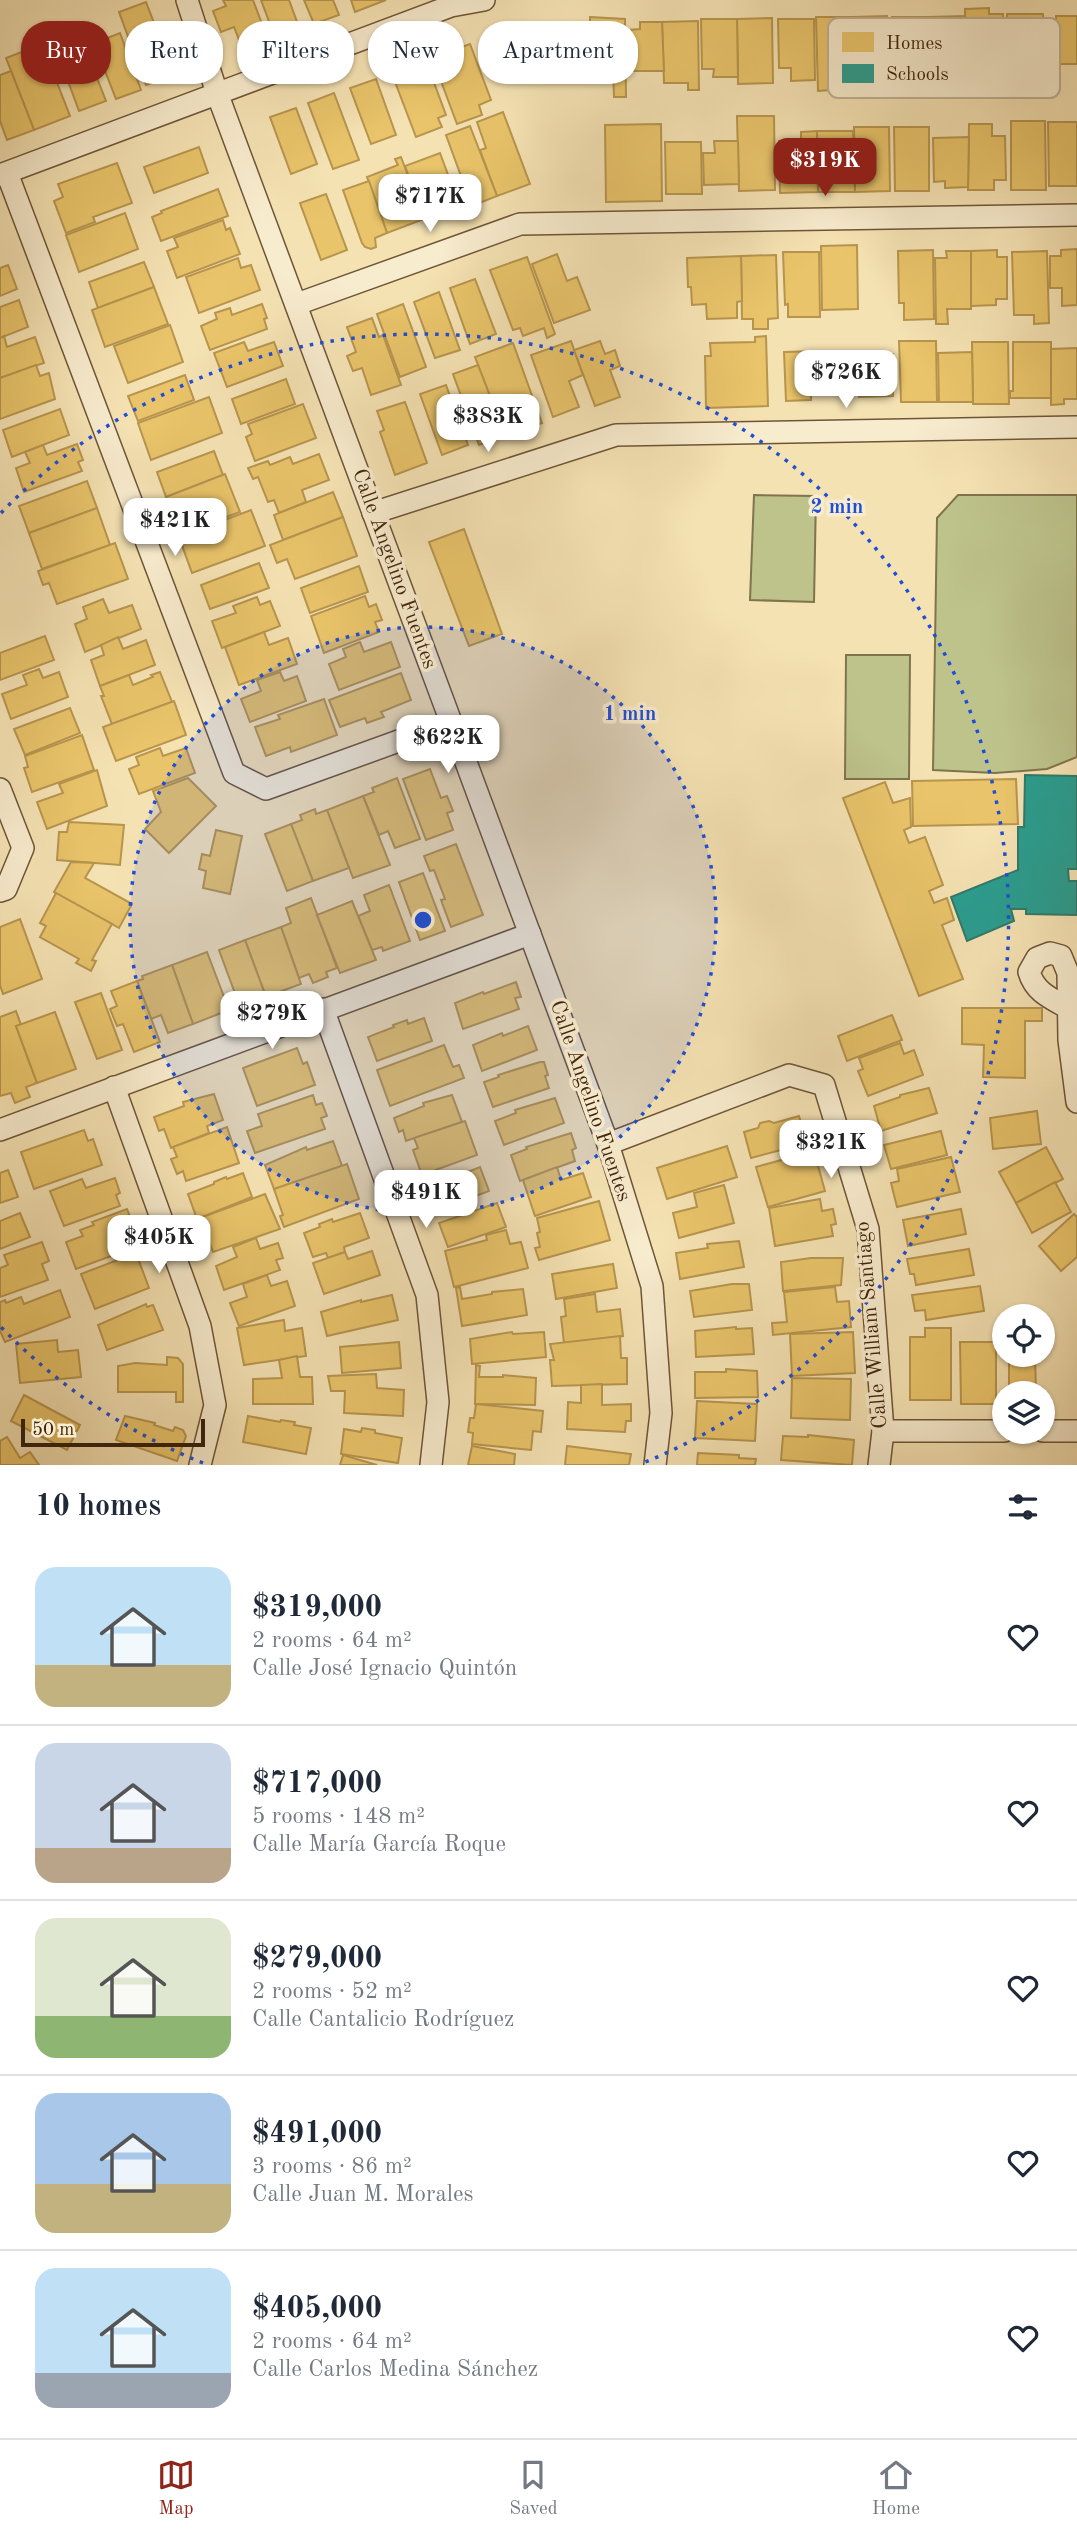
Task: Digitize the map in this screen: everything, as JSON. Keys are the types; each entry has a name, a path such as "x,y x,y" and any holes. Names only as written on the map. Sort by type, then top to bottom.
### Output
{"street":[{"name":"Calle Angelino Fuentes","path":"187,0 217,93 608,1144 652,1286 661,1412 655,1465"},
{"path":"451,722 266,789 234,773 3,174 451,6 484,0"},
{"path":"297,304 520,225 1077,215"},
{"path":"373,513 616,435 1077,427"},
{"path":"0,789 23,848 6,889 0,891"},
{"path":"0,1130 530,934"},
{"path":"1068,1007 1077,1102"},
{"path":"323,1009 427,1295 439,1402 431,1465"},
{"name":"Calle William Santiago","path":"608,1144 789,1075 824,1085 868,1229 883,1432 879,1465"},
{"path":"114,1087 200,1326 215,1405 200,1465"},
{"path":"883,1432 992,1431"},
{"path":"1055,1431 1077,1431"}],"green space":[{"path":"754,495 816,496 814,602 750,600"},
{"path":"958,495 1077,495 1077,757 1047,769 995,773 933,770 937,518"},
{"path":"846,655 910,655 909,779 845,779"}],"building: Homes":[{"path":"223,0 253,0 261,21 237,21 237,35 234,27 223,31 223,21 217,21 213,11 226,6"},
{"path":"261,0 289,0 297,21 269,21"},
{"path":"304,0 333,0 339,15 322,21 313,21"},
{"path":"351,0 386,0 355,12"},
{"path":"146,2 153,21 125,21 125,28 119,12"},
{"path":"989,8 989,14 1003,14 1003,18 965,18 965,9"},
{"path":"1007,14 1043,14 1043,18 1007,18"},
{"path":"887,16 887,18 853,18"},
{"path":"965,16 965,18 928,18"},
{"path":"1077,16 1077,64 1060,64 1060,18 1056,18"},
{"path":"590,17 625,19 625,21 590,21"},
{"path":"816,17 851,17 828,18 828,90 818,91"},
{"path":"892,17 928,18 892,18"},
{"path":"772,18 773,83 738,84 737,19"},
{"path":"701,19 737,19 738,77 713,77 714,69 702,69"},
{"path":"778,19 814,19 815,80 791,81 791,68 779,68"},
{"path":"698,21 699,90 688,90 688,83 664,83 662,22"},
{"path":"640,22 662,22 664,71 638,71"},
{"path":"120,33 125,47 125,84 139,84 141,90 116,99 110,84 111,36"},
{"path":"470,44 478,65 478,84 485,84 491,100 479,105 482,115 457,124 442,84 464,84 464,46"},
{"path":"21,52 21,84 58,84 70,116 34,130 6,58"},
{"path":"11,71 34,130 7,140 0,121 0,75"},
{"path":"368,82 368,84 378,84 396,135 371,144 350,88"},
{"path":"69,84 99,84 106,101 79,111"},
{"path":"396,84 434,84 446,115 438,118 442,127 416,137"},
{"path":"614,84 626,84 626,97 614,97"},
{"path":"334,93 359,160 333,169 308,103"},
{"path":"296,108 317,164 291,174 270,117"},
{"path":"503,112 530,184 497,196 480,150 486,148 477,122"},
{"path":"737,116 774,116 775,190 739,191"},
{"path":"1011,121 1045,121 1046,190 1011,190"},
{"path":"1048,122 1077,122 1077,186 1049,186"},
{"path":"661,124 662,201 606,202 605,125"},
{"path":"969,124 992,124 992,136 1005,136 1006,180 994,180 994,190 968,190"},
{"path":"470,126 497,196 472,206 446,135"},
{"path":"854,127 889,127 890,191 855,192"},
{"path":"894,127 929,127 929,191 895,191"},
{"path":"817,131 853,131 855,192 818,192"},
{"path":"817,131 818,192 780,193 779,141 801,141 801,132"},
{"path":"969,137 968,187 945,188 945,181 934,182 933,138"},
{"path":"714,141 738,141 739,184 704,185 703,153 715,153"},
{"path":"665,142 701,142 702,194 666,194"},
{"path":"199,147 208,173 154,193 144,167"},
{"path":"440,153 461,210 436,219 434,216 424,219 405,166"},
{"path":"401,157 424,219 387,233 367,177 398,165 395,159"},
{"path":"117,163 132,203 93,217 95,222 66,233 54,201 63,197 58,184"},
{"path":"369,181 387,233 375,238 376,247 371,249 362,243 343,190"},
{"path":"218,189 228,216 161,241 152,217"},
{"path":"326,194 347,250 321,260 300,203"},
{"path":"125,213 138,249 79,272 66,235"},
{"path":"223,220 226,230 230,228 240,254 177,278 167,251 178,247 174,238"},
{"path":"857,245 858,309 822,310 821,246"},
{"path":"1077,249 1077,305 1062,306 1062,288 1050,288 1050,256 1061,256 1061,250"},
{"path":"933,250 934,319 904,320 904,303 899,303 898,251"},
{"path":"997,250 997,257 1007,257 1007,299 996,299 996,305 971,306 971,251"},
{"path":"946,251 971,251 971,309 947,309 948,324 936,324 935,258 947,258"},
{"path":"1047,251 1049,323 1034,324 1034,315 1014,315 1012,252"},
{"path":"783,252 819,252 820,317 788,317"},
{"path":"557,254 567,281 577,277 590,310 554,323 532,264"},
{"path":"776,255 778,318 768,319 768,329 753,329 753,319 742,319 741,256"},
{"path":"741,256 742,301 737,302 737,318 707,319 706,304 692,305 687,258"},
{"path":"527,257 555,334 547,338 544,328 523,336 520,328 513,330 490,270"},
{"path":"238,258 241,268 251,265 260,290 199,313 186,277"},
{"path":"144,262 154,287 98,308 89,282"},
{"path":"8,265 17,289 0,296 0,268"},
{"path":"475,279 496,334 470,344 450,288"},
{"path":"154,287 168,324 105,347 92,310"},
{"path":"439,292 460,350 435,358 414,302"},
{"path":"19,300 28,327 0,338 0,307"},
{"path":"262,304 267,318 264,319 267,329 210,350 201,326 217,319 215,313 230,308 232,315"},
{"path":"403,304 426,367 400,377 377,314"},
{"path":"372,318 379,337 383,335 401,385 371,395 362,368 353,371 347,356 356,352 347,327"},
{"path":"170,325 183,362 128,383 114,346"},
{"path":"4,336 7,347 35,337 44,363 0,378 0,338"},
{"path":"766,336 768,406 706,408 705,356 711,356 710,343 755,342 755,337"},
{"path":"571,341 583,375 569,381 579,407 553,417 531,355"},
{"path":"600,341 605,354 615,350 620,366 610,370 620,397 595,406 574,350"},
{"path":"899,341 936,341 937,402 901,402"},
{"path":"244,342 248,351 274,342 283,366 227,387 214,353"},
{"path":"972,342 1008,342 1009,404 973,404"},
{"path":"1013,342 1051,342 1051,398 1010,398 1010,391 1013,391"},
{"path":"513,343 542,423 514,432 513,428 504,432 475,357"},
{"path":"1077,348 1077,399 1064,399 1064,404 1051,405 1051,349"},
{"path":"820,351 821,395 811,395 811,400 786,401 784,352"},
{"path":"972,352 973,402 939,402 938,353"},
{"path":"893,354 893,396 859,397 858,355"},
{"path":"36,365 40,376 49,373 55,399 0,419 0,378"},
{"path":"478,365 505,435 479,445 453,374"},
{"path":"185,375 194,400 138,421 128,396"},
{"path":"286,379 295,404 241,424 232,399"},
{"path":"446,385 468,445 442,455 420,394"},
{"path":"209,397 222,433 151,460 138,423"},
{"path":"405,402 427,463 395,475 380,432 384,430 377,411"},
{"path":"303,404 316,438 255,461 246,437 252,434 248,424"},
{"path":"60,409 69,435 12,457 3,430"},
{"path":"77,444 83,460 78,462 82,471 24,492 16,468 30,463 25,452 43,445 47,455"},
{"path":"214,451 223,475 166,497 157,472"},
{"path":"319,454 329,480 302,490 306,502 279,513 274,500 268,502 258,477 253,479 248,468 268,461 270,465 290,457 293,464"},
{"path":"225,474 240,512 180,534 166,497"},
{"path":"87,481 97,508 29,533 19,506"},
{"path":"333,492 343,517 283,540 274,515"},
{"path":"97,508 110,545 42,569 29,533"},
{"path":"251,510 265,546 192,573 179,537"},
{"path":"343,517 357,556 295,579 287,559 277,563 270,545"},
{"path":"464,529 502,634 469,646 429,542"},
{"path":"115,543 128,579 57,604 49,583 43,585 38,571"},
{"path":"259,563 269,588 210,609 201,585"},
{"path":"359,566 368,592 310,613 301,588"},
{"path":"365,596 369,607 376,604 382,620 375,622 379,632 324,653 311,616"},
{"path":"257,597 260,605 270,601 280,626 222,648 212,621 236,613 233,606"},
{"path":"103,599 109,613 132,605 141,629 85,652 75,624 87,619 83,607"},
{"path":"264,632 269,645 288,638 297,664 239,685 225,647"},
{"path":"45,636 54,660 0,680 0,653"},
{"path":"118,637 123,649 146,640 155,665 100,686 91,660 104,655 101,645"},
{"path":"360,642 364,652 391,642 400,667 339,690 329,664 346,657 343,649"},
{"path":"39,669 43,678 59,672 68,697 11,719 2,694 27,685 23,675"},
{"path":"160,672 172,702 112,724 100,686 129,675 133,685"},
{"path":"280,672 284,681 297,676 306,701 250,722 241,699 261,691 257,680"},
{"path":"401,673 411,700 381,712 384,717 367,723 365,718 340,727 329,700"},
{"path":"324,699 337,735 291,752 290,747 266,756 255,727 280,719 278,715"},
{"path":"174,701 186,735 116,761 103,727"},
{"path":"70,708 80,733 25,755 14,729"},
{"path":"82,735 94,770 32,792 24,768 28,767 25,756"},
{"path":"160,748 163,756 186,748 195,773 139,794 129,769 139,765 136,757"},
{"path":"430,769 441,798 447,796 453,811 447,813 453,830 426,840 403,779"},
{"path":"97,770 107,806 47,829 37,802 63,793 59,784"},
{"path":"188,778 216,806 169,853 145,829 161,812 153,791"},
{"path":"397,778 420,839 395,848 388,831 379,835 363,796 374,792 372,788"},
{"path":"1016,779 1018,824 913,826 912,781"},
{"path":"885,782 893,803 910,798 911,827 904,830 909,843 925,837 943,885 929,891 934,903 947,898 954,920 942,925 963,979 919,996 843,798"},
{"path":"363,796 390,865 353,878 327,810"},
{"path":"315,809 316,814 327,810 349,868 313,881 291,824 302,820 300,815"},
{"path":"69,822 124,825 120,865 57,860 59,832 67,832"},
{"path":"291,824 313,881 287,891 265,834"},
{"path":"216,830 242,836 230,894 203,888 206,871 199,869 202,854 210,856"},
{"path":"456,844 483,915 451,927 441,900 445,899 434,870 430,871 424,856"},
{"path":"71,862 94,863 85,878 132,904 119,928 54,892"},
{"path":"423,873 445,931 420,940 399,882"},
{"path":"389,885 410,941 383,951 382,947 372,950 358,916 370,911 364,895"},
{"path":"56,893 112,924 92,960 96,961 91,971 76,963 79,959 40,937 46,926 40,923"},
{"path":"311,898 337,968 326,972 328,977 313,983 309,974 299,978 281,927 291,923 286,908"},
{"path":"352,901 376,960 340,973 317,915"},
{"path":"20,919 42,979 3,994 0,985 0,927"},
{"path":"281,927 301,984 266,997 245,940"},
{"path":"245,940 266,997 240,1007 219,950"},
{"path":"207,952 229,1010 193,1024 172,965"},
{"path":"172,965 193,1024 168,1033 161,1015 151,1019 137,981 143,979 142,976"},
{"path":"137,981 160,1042 134,1052 123,1024 117,1026 110,1009 117,1006 111,991"},
{"path":"516,982 521,997 515,998 519,1009 463,1029 455,1003"},
{"path":"101,993 122,1050 97,1059 75,1002"},
{"path":"962,1008 1042,1008 1042,1021 1025,1021 1025,1078 983,1077 984,1045 962,1044"},
{"path":"16,1011 21,1025 16,1026 37,1083 26,1087 30,1097 15,1103 11,1093 0,1096 0,1017"},
{"path":"55,1012 76,1069 37,1083 16,1026"},
{"path":"892,1015 902,1040 847,1061 838,1036"},
{"path":"424,1018 432,1041 377,1061 368,1037 407,1020 408,1024"},
{"path":"528,1026 537,1050 482,1071 473,1045"},
{"path":"900,1043 904,1054 914,1050 923,1075 868,1096 858,1071 863,1069 859,1058"},
{"path":"444,1045 453,1067 459,1065 464,1078 390,1106 377,1070"},
{"path":"297,1048 303,1064 307,1062 315,1085 257,1106 243,1068"},
{"path":"544,1062 549,1088 493,1107 484,1082"},
{"path":"929,1088 937,1113 881,1131 874,1106 900,1095"},
{"path":"214,1094 223,1120 207,1126 209,1133 171,1148 164,1129 159,1131 154,1117 184,1106 183,1102"},
{"path":"313,1095 316,1105 322,1103 327,1116 321,1118 325,1129 255,1153 247,1131 262,1126 258,1114"},
{"path":"452,1095 462,1122 406,1141 403,1130 399,1132 394,1118 424,1106 423,1103"},
{"path":"555,1098 564,1123 504,1145 495,1121 516,1113 515,1110"},
{"path":"1037,1111 1041,1144 993,1149 990,1118"},
{"path":"799,1116 808,1147 782,1154 781,1150 751,1158 744,1132 758,1128 760,1123 774,1123"},
{"path":"465,1121 477,1155 422,1175 413,1150 418,1148 414,1138"},
{"path":"227,1127 239,1163 186,1181 183,1171 177,1174 171,1159 177,1157 173,1147"},
{"path":"84,1130 88,1141 93,1139 102,1165 34,1189 21,1152"},
{"path":"941,1131 947,1155 891,1169 884,1145"},
{"path":"571,1133 576,1148 572,1150 575,1161 520,1181 511,1155 527,1149 526,1147"},
{"path":"333,1141 342,1166 274,1189 265,1165 306,1147 307,1150"},
{"path":"727,1146 737,1177 667,1199 657,1168"},
{"path":"1046,1147 1063,1179 1016,1203 999,1172"},
{"path":"814,1151 825,1191 768,1207 756,1167"},
{"path":"951,1157 960,1192 897,1207 891,1183 899,1181 897,1169"},
{"path":"347,1164 359,1199 284,1227 274,1189"},
{"path":"480,1167 489,1191 434,1212 424,1188 450,1179 449,1176 462,1171 463,1174"},
{"path":"557,1167 561,1180 583,1173 591,1197 535,1216 523,1180"},
{"path":"8,1170 18,1197 0,1203 0,1173"},
{"path":"243,1173 252,1197 197,1219 188,1194 226,1177 227,1179"},
{"path":"115,1178 120,1193 116,1195 120,1206 64,1226 50,1191 82,1179 86,1188"},
{"path":"1055,1182 1071,1212 1032,1233 1016,1203"},
{"path":"724,1185 734,1223 679,1238 673,1213 697,1207 694,1193"},
{"path":"265,1194 280,1229 213,1252 200,1218"},
{"path":"820,1199 822,1211 833,1209 836,1224 831,1225 833,1236 775,1246 769,1208"},
{"path":"599,1201 610,1240 539,1260 535,1248 540,1247 537,1218"},
{"path":"497,1203 506,1227 448,1247 439,1223"},
{"path":"127,1209 141,1245 76,1269 66,1242 83,1236 80,1230 94,1225 92,1222"},
{"path":"961,1209 966,1234 908,1246 903,1220"},
{"path":"20,1213 30,1237 0,1249 0,1221"},
{"path":"360,1213 369,1238 344,1247 345,1252 328,1258 326,1253 313,1257 304,1233 332,1219 333,1222"},
{"path":"1074,1214 1077,1217 1077,1257 1061,1271 1039,1246"},
{"path":"506,1230 510,1244 521,1242 528,1268 454,1287 445,1251 487,1240 486,1235"},
{"path":"256,1238 260,1249 278,1243 283,1258 276,1260 280,1270 224,1290 216,1266 237,1257 233,1247"},
{"path":"739,1241 744,1267 680,1279 676,1253 708,1248 707,1244"},
{"path":"42,1242 49,1261 42,1264 48,1280 0,1297 0,1268 8,1265 4,1255"},
{"path":"969,1249 974,1275 916,1285 914,1274 910,1274 907,1259"},
{"path":"372,1251 380,1275 324,1294 313,1263 345,1252 348,1259"},
{"path":"136,1253 149,1288 95,1309 81,1274"},
{"path":"843,1258 841,1285 783,1291 781,1262"},
{"path":"613,1264 617,1288 556,1299 552,1274"},
{"path":"267,1275 271,1286 287,1281 295,1306 239,1326 230,1303 247,1297 243,1284"},
{"path":"749,1284 752,1310 694,1317 690,1291"},
{"path":"980,1286 984,1311 926,1320 925,1310 915,1311 912,1295"},
{"path":"460,1287 462,1299 523,1289 527,1315 462,1326 456,1288"},
{"path":"835,1287 837,1302 849,1301 851,1327 773,1335 772,1323 787,1322 784,1292"},
{"path":"60,1290 70,1317 5,1342 0,1331 0,1302 5,1300 6,1303 21,1297 24,1304"},
{"path":"595,1294 597,1312 620,1309 623,1336 564,1343 561,1317 566,1316 564,1299"},
{"path":"392,1295 398,1320 327,1336 321,1312 361,1300"},
{"path":"146,1304 147,1307 153,1305 163,1330 107,1350 98,1325"},
{"path":"284,1320 285,1331 302,1328 306,1356 244,1365 237,1328"},
{"path":"752,1328 754,1354 696,1357 695,1331"},
{"path":"925,1328 951,1328 951,1400 910,1400 910,1337 925,1337"},
{"path":"512,1332 544,1332 546,1357 472,1364 470,1339"},
{"path":"853,1332 855,1373 792,1376 790,1334"},
{"path":"620,1336 621,1358 627,1358 627,1384 552,1386 550,1360 554,1360 550,1344"},
{"path":"57,1340 58,1352 78,1350 81,1377 20,1383 16,1344"},
{"path":"399,1342 401,1368 342,1373 340,1347"},
{"path":"960,1342 992,1342 992,1367 996,1367 996,1381 992,1381 992,1404 961,1404"},
{"path":"297,1356 300,1377 312,1377 313,1404 253,1404 253,1379 282,1378 279,1360"},
{"path":"167,1357 178,1358 183,1364 183,1402 176,1402 176,1392 118,1392 118,1366 135,1363 167,1365"},
{"path":"476,1365 480,1366 479,1377 503,1375 536,1378 535,1405 475,1404"},
{"path":"1009,1367 1035,1367 1036,1381 1009,1381"},
{"path":"726,1369 757,1371 758,1397 695,1398 695,1372 726,1372"},
{"path":"376,1374 377,1388 404,1390 403,1416 344,1413 345,1391 331,1391 328,1376"},
{"path":"792,1378 851,1379 850,1420 791,1418"},
{"path":"602,1384 602,1405 631,1404 631,1421 626,1421 625,1432 567,1429 568,1402 581,1403 581,1385"},
{"path":"24,1395 80,1425 67,1450 11,1421"},
{"path":"697,1401 757,1404 755,1441 695,1438"},
{"path":"476,1404 543,1411 541,1432 533,1431 531,1450 472,1444 473,1433 468,1432"},
{"path":"125,1416 155,1423 154,1425 173,1431 175,1427 183,1430 186,1436 177,1461 116,1440"},
{"path":"248,1416 295,1422 294,1425 311,1428 306,1454 243,1442"},
{"path":"362,1428 402,1438 398,1463 341,1454 344,1429 361,1432"},
{"path":"808,1435 854,1440 852,1465 781,1460 783,1436"},
{"path":"7,1437 20,1458 30,1452 39,1465 0,1465 0,1441"},
{"path":"472,1446 515,1454 514,1465 468,1465"},
{"path":"567,1446 631,1454 629,1465 565,1465"},
{"path":"698,1453 739,1455 739,1458 756,1459 755,1465 697,1465"},
{"path":"343,1455 377,1465 340,1465"}],"building: Schools":[{"path":"1025,775 1077,776 1077,869 1068,869 1069,881 1077,881 1077,915 1026,914 1026,909 1011,909 1014,921 967,941 951,897 1018,870 1018,827 1024,827"}]}
